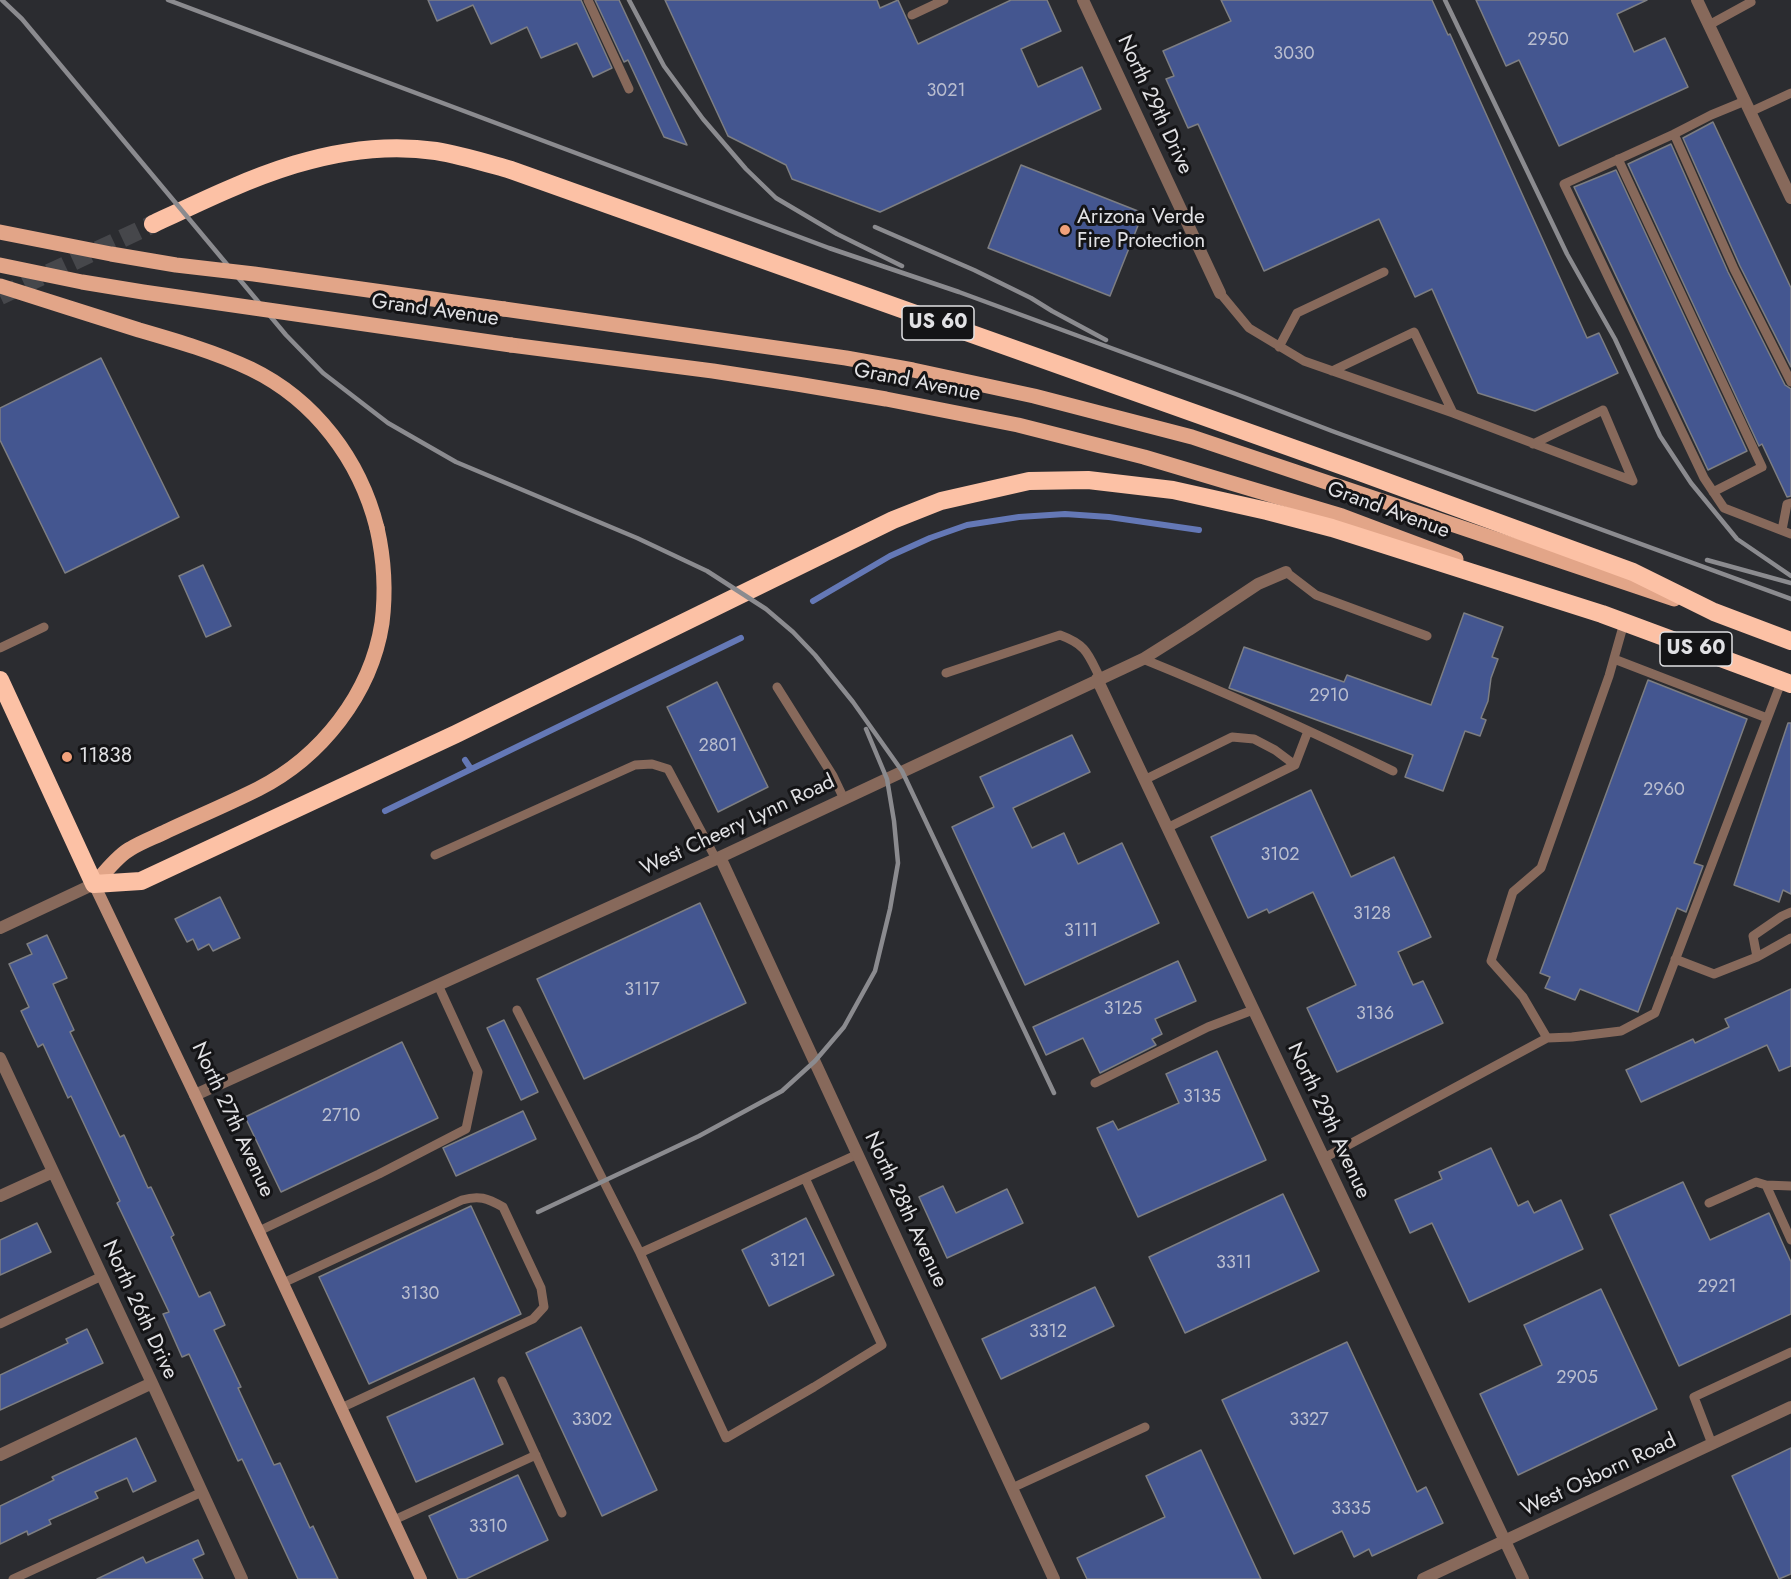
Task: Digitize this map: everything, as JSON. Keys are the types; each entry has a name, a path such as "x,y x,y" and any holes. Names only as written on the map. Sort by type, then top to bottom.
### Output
{"highway":[{"name":"US 60","path":"153,224 252,179 310,159 342,152 406,148 462,156 511,170 1357,471 1633,572 1714,612"},
{"name":"US 60","path":"94,884 141,882 466,729 893,520 941,501 1020,483 1060,480 1113,482 1173,490 1267,511 1343,532 1602,614"},
{"name":"Grand Avenue","path":"1714,612 1791,641"},
{"name":"Grand Avenue","path":"1602,614 1786,682"},
{"name":"North 27th Avenue","path":"0,680 94,884"}],"main road":[{"name":"Grand Avenue","path":"0,232 165,263 761,345 913,370 1018,392 1192,437 1714,612"},
{"name":"Grand Avenue","path":"0,265 143,292 511,345 713,371 875,397 995,420 1072,438 1342,516 1602,614"},
{"path":"0,286 207,351 251,369 289,392 312,412 344,452 365,490 382,549 384,572 382,624 367,674 354,699 335,726 317,746 287,772 259,788 128,849 94,884"},
{"name":"North 27th Avenue","path":"94,884 422,1579"}],"street":[{"name":"North 29th Drive","path":"1083,0 1220,293"},
{"path":"1697,0 1791,198"},
{"name":"West Cheery Lynn Road","path":"195,1095 718,858 1143,659 1258,584 1286,572"},
{"name":"North 29th Avenue","path":"1099,679 1144,780 1523,1579"},
{"name":"North 28th Avenue","path":"718,858 858,1154 1054,1579"},
{"path":"0,928 94,884"},
{"name":"North 26th Drive","path":"1,1061 242,1579"},
{"path":"0,1196 53,1172"},
{"path":"0,1455 152,1383"},
{"name":"West Osborn Road","path":"1423,1579 1791,1407"}],"lane":[{"path":"588,0 629,89"},
{"path":"912,15 944,0"},
{"path":"1709,25 1751,1"},
{"path":"1791,93 1748,107 1712,115 1564,184 1704,478 1724,508 1787,532 1787,504 1791,503"},
{"path":"1674,134 1734,269 1791,382"},
{"path":"1618,159 1762,467 1713,492"},
{"path":"1279,347 1297,314 1384,272"},
{"path":"1220,293 1249,328 1304,361 1453,413 1533,444 1633,481 1603,410 1533,444"},
{"path":"1332,371 1414,332 1453,413"},
{"path":"1286,572 1316,595 1427,636"},
{"path":"1547,1038 1523,997 1491,961 1513,892 1541,868 1609,676 1624,623"},
{"path":"0,648 44,627"},
{"path":"946,673 1060,635 1077,641 1089,655 1099,679"},
{"path":"1143,659 1190,678 1393,771"},
{"path":"1614,659 1767,718"},
{"path":"1324,1158 1547,1038 1621,1030 1655,1013 1767,718 1786,682"},
{"path":"777,687 833,776 844,799"},
{"path":"1167,828 1295,765 1308,731"},
{"path":"1144,780 1232,737 1254,739 1275,750 1295,765"},
{"path":"435,855 635,765 652,764 668,769 718,858"},
{"path":"1757,957 1753,936 1791,912"},
{"path":"1675,959 1714,974 1757,957 1791,938"},
{"path":"259,1231 379,1174 466,1129 477,1072 438,985"},
{"path":"517,1010 640,1253 726,1438 882,1345 805,1178"},
{"path":"1095,1083 1208,1027 1253,1010"},
{"path":"640,1253 858,1154"},
{"path":"1708,1203 1756,1182 1766,1185 1791,1186"},
{"path":"1766,1185 1791,1240"},
{"path":"283,1283 475,1196 503,1207 541,1288 544,1307 533,1319 341,1408"},
{"path":"0,1324 102,1276"},
{"path":"1712,1444 1694,1397 1791,1352"},
{"path":"502,1381 562,1513"},
{"path":"1012,1488 1145,1426"},
{"path":"394,1520 536,1455"},
{"path":"14,1579 202,1492"}],"building":[{"path":"428,0 581,0 612,68 593,77 577,43 541,58 527,27 491,44 473,5 437,21"},
{"path":"595,0 619,0 687,145 664,137 628,60 624,62"},
{"path":"665,0 877,0 880,8 898,0 918,44 1011,0 1047,0 1061,31 1021,49 1038,87 1082,67 1101,109 880,212 792,179 786,165 728,136"},
{"path":"1221,0 1432,0 1448,35 1450,34 1587,338 1599,333 1618,373 1535,411 1478,393 1432,289 1415,297 1379,219 1264,271 1198,124 1188,128 1166,79 1174,76 1163,51 1231,21"},
{"path":"1476,0 1647,0 1617,14 1634,52 1665,38 1688,87 1559,146 1519,60 1506,66"},
{"path":"1713,122 1791,288 1791,367 1740,266 1683,138"},
{"path":"1671,144 1728,272 1785,385 1791,389 1791,496 1787,497 1762,444 1759,446 1628,164"},
{"name":"Arizona Verde Fire Protection","path":"1021,165 1143,213 1110,296 988,248"},
{"path":"1616,170 1747,451 1708,470 1574,187"},
{"path":"101,358 179,517 65,573 0,440 0,408"},
{"path":"203,565 231,626 206,637 179,576"},
{"path":"1464,613 1503,627 1492,657 1498,659 1491,678 1488,701 1481,718 1486,720 1480,736 1465,731 1443,791 1405,777 1413,755 1229,688 1244,647 1344,682 1347,675 1431,705"},
{"path":"1648,680 1747,719 1694,863 1703,866 1686,912 1677,908 1638,1012 1580,989 1575,1000 1545,988 1550,977 1540,973"},
{"path":"717,682 768,787 718,812 667,707"},
{"path":"1788,723 1791,723 1791,894 1783,890 1779,902 1734,885"},
{"path":"1072,735 1090,772 1013,808 1032,848 1064,833 1078,864 1122,843 1159,923 1025,985 952,827 994,807 980,777"},
{"path":"1311,790 1351,877 1394,857 1431,937 1398,952 1413,985 1423,981 1443,1023 1337,1072 1307,1008 1356,985 1313,892 1269,913 1267,909 1248,918 1211,837"},
{"path":"220,897 240,938 213,951 209,944 198,950 193,939 187,942 175,919"},
{"path":"700,903 746,1003 584,1079 537,979"},
{"path":"47,935 67,978 53,984 74,1030 70,1032 120,1137 124,1135 148,1188 151,1187 174,1235 171,1237 199,1297 210,1292 225,1325 214,1330 241,1387 238,1388 274,1465 280,1463 310,1528 313,1526 338,1579 298,1579 242,1459 238,1461 189,1354 182,1357 163,1314 169,1312 117,1203 120,1201 71,1096 68,1098 43,1044 38,1047 21,1011 29,1007 9,964 32,954 27,944"},
{"path":"1178,961 1196,1001 1155,1019 1162,1034 1152,1039 1156,1045 1100,1073 1083,1038 1046,1055 1033,1027"},
{"path":"1791,989 1791,1066 1779,1071 1767,1045 1641,1102 1626,1070 1693,1039 1695,1043 1729,1027 1725,1019"},
{"path":"504,1020 538,1092 521,1100 487,1028"},
{"path":"402,1042 438,1118 281,1192 245,1117"},
{"path":"1217,1051 1266,1160 1138,1217 1097,1128 1113,1121 1118,1130 1179,1103 1166,1074"},
{"path":"523,1111 536,1139 456,1176 443,1148"},
{"path":"1491,1148 1518,1206 1528,1201 1534,1213 1561,1200 1583,1249 1469,1302 1432,1223 1410,1233 1395,1200 1442,1179 1439,1172"},
{"path":"1683,1182 1710,1240 1769,1213 1791,1262 1791,1314 1679,1366 1610,1215"},
{"path":"943,1186 956,1213 1007,1189 1023,1223 947,1258 919,1197"},
{"path":"1283,1194 1319,1271 1185,1333 1149,1257"},
{"path":"471,1206 521,1314 369,1384 319,1277"},
{"path":"806,1218 834,1275 769,1306 742,1250"},
{"path":"37,1223 51,1252 0,1275 0,1240"},
{"path":"1095,1287 1114,1326 1001,1379 982,1339"},
{"path":"1601,1289 1657,1409 1518,1475 1480,1394 1542,1365 1524,1325"},
{"path":"581,1327 657,1490 602,1516 526,1353"},
{"path":"87,1329 103,1363 0,1410 0,1375 68,1343 66,1339"},
{"path":"1347,1342 1417,1492 1426,1487 1443,1523 1372,1556 1369,1549 1354,1557 1342,1531 1294,1554 1222,1400"},
{"path":"474,1378 503,1444 416,1482 387,1417"},
{"path":"136,1438 156,1481 133,1492 127,1478 95,1492 98,1498 49,1520 51,1524 28,1535 27,1531 0,1544 0,1506 54,1480 52,1477"},
{"path":"1791,1448 1791,1574 1779,1579 1732,1476"},
{"path":"1201,1450 1261,1579 1087,1579 1077,1558 1165,1517 1146,1476"},
{"path":"518,1475 548,1540 466,1579 458,1579 429,1516"},
{"path":"198,1540 204,1554 193,1559 203,1579 97,1579 143,1557 146,1563"}],"waterway":[{"path":"813,601 890,556 967,525 1019,517 1065,514 1109,517 1199,530"},
{"path":"385,811 741,638"},
{"path":"465,760 471,769"}],"tunnel":[{"path":"0,296 153,224"}],"railway":[{"path":"2,0 22,19 286,335 323,373 388,423 456,462 637,538 707,571 766,609 793,632 853,702 902,771 1054,1093"},
{"path":"168,0 829,248 959,292 1791,599"},
{"path":"629,0 664,66 703,119 746,169 776,198 837,234 902,266"},
{"path":"1445,0 1567,254 1615,339 1660,436 1691,483 1737,539 1791,576"},
{"path":"875,227 974,270 1031,298 1106,340"},
{"path":"1707,560 1791,583"},
{"path":"538,1212 699,1136 782,1091 815,1061 844,1027 875,971 898,863 887,779 866,729"}],"place":[{"name":"Arizona Verde Fire Protection","path":"1065,230"},
{"name":"11838","path":"67,757"}]}
